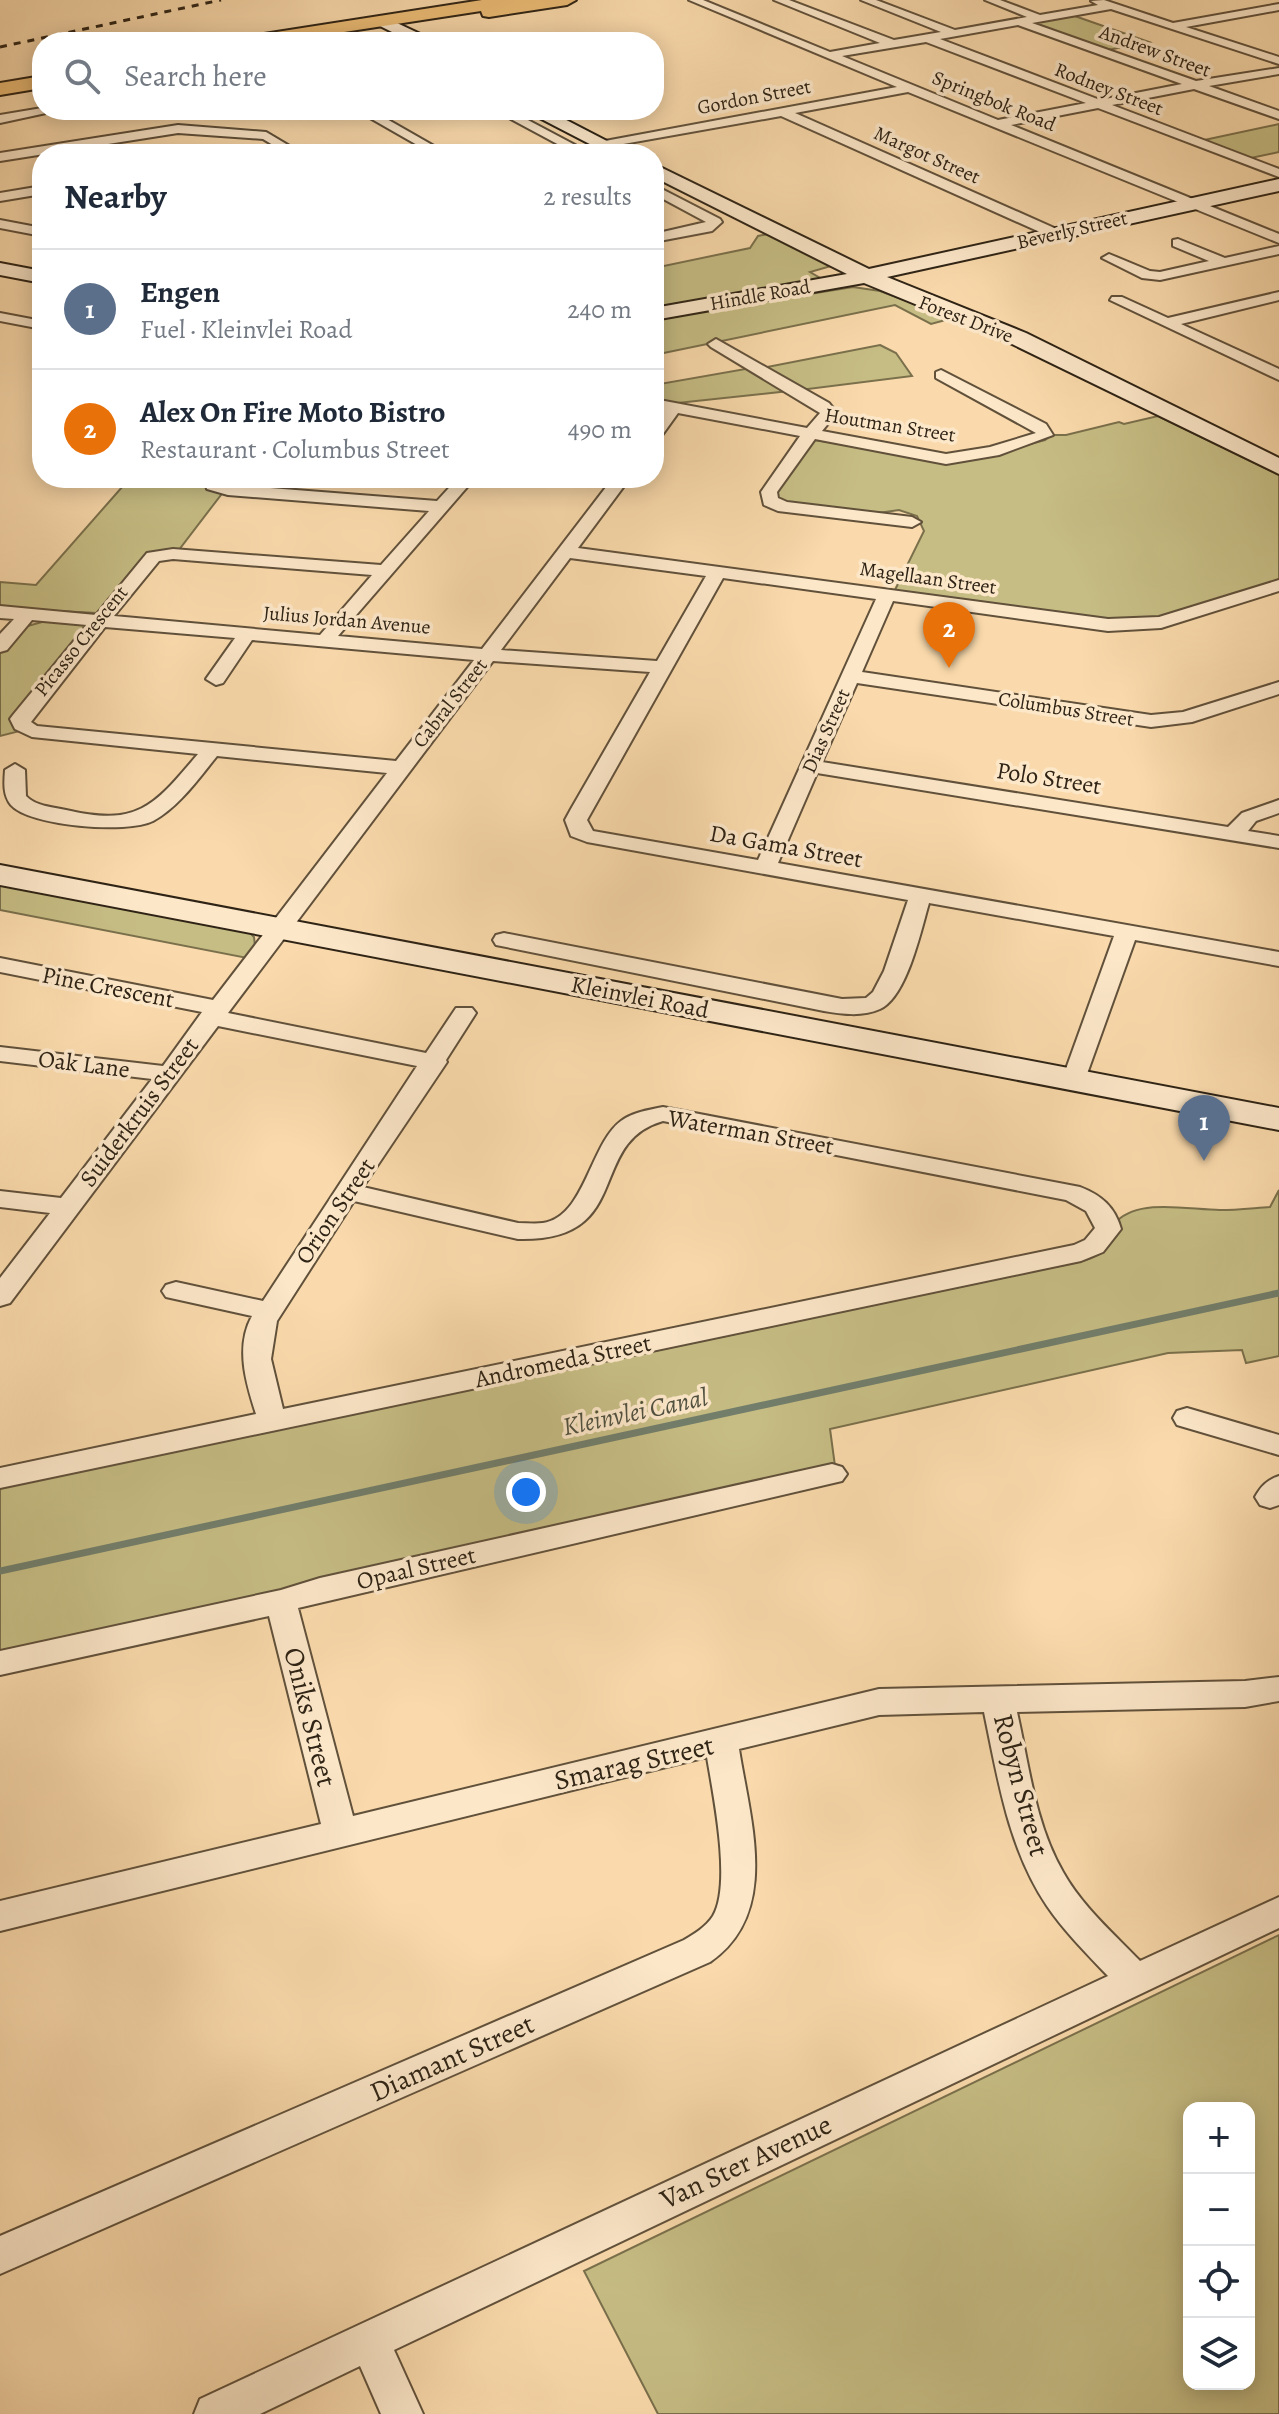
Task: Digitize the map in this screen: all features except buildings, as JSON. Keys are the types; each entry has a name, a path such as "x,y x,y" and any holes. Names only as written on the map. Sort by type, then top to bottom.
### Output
{"main road":[{"path":"345,32 386,28 516,0"},
{"path":"361,32 567,0"},
{"path":"0,80 32,75"},
{"path":"0,89 32,84"}],"street":[{"name":"Springbok Road","path":"694,0 1279,239"},
{"path":"784,2 808,0"},
{"path":"866,0 953,33"},
{"path":"990,0 1040,18"},
{"path":"1093,0 1274,66"},
{"path":"784,2 893,44"},
{"path":"830,55 1111,6"},
{"path":"1170,26 1279,7"},
{"name":"Andrew Street","path":"1018,22 1279,115"},
{"name":"Rodney Street","path":"927,38 1279,173"},
{"path":"997,124 1274,66"},
{"name":"Gordon Street","path":"610,144 910,88"},
{"name":"Margot Street","path":"782,112 1056,234"},
{"path":"0,119 32,114"},
{"path":"26,115 32,119"},
{"path":"33,120 59,138"},
{"path":"380,120 423,144"},
{"path":"519,120 563,144"},
{"path":"555,120 603,144"},
{"path":"560,120 564,124"},
{"path":"40,144 59,138 178,129 266,136 280,144"},
{"path":"0,157 32,147"},
{"name":"Forest Drive","path":"664,175 865,276 917,300 1018,338 1279,467"},
{"name":"Beverly Street","path":"865,276 1279,185"},
{"path":"0,197 32,192"},
{"path":"664,194 715,222 707,228 664,236"},
{"path":"0,224 32,230"},
{"path":"1178,243 1224,262"},
{"path":"1109,258 1154,276 1279,250"},
{"path":"0,269 32,275"},
{"name":"Hindle Road","path":"664,312 865,276"},
{"path":"1167,323 1279,296"},
{"path":"1117,300 1279,375"},
{"path":"0,317 32,323"},
{"path":"716,344 827,410 828,418 810,434 769,492 770,501 784,507 912,522"},
{"name":"Houtman Street","path":"664,406 955,459 1045,435 1040,427 941,375"},
{"path":"664,422 674,408"},
{"path":"222,488 443,507"},
{"path":"325,640 459,488"},
{"name":"Cabral Street","path":"278,928 614,488"},
{"name":"Magellaan Street","path":"566,552 1125,626 1161,622 1279,585"},
{"name":"Picasso Crescent","path":"384,571 173,554 148,559 22,714 22,725 32,731 400,768"},
{"name":"Da Gama Street","path":"718,571 581,809 576,820 579,831 600,841 1279,959"},
{"name":"Dias Street","path":"765,868 887,594"},
{"name":"Julius Jordan Avenue","path":"0,612 487,655 663,667"},
{"path":"0,646 28,614"},
{"path":"216,679 247,634"},
{"name":"Columbus Street","path":"850,676 1151,721 1185,718 1279,688"},
{"path":"15,770 14,795 18,803 26,807 98,821 132,821 155,810 213,748"},
{"name":"Polo Street","path":"810,766 1279,842"},
{"path":"1233,834 1249,817 1279,806"},
{"name":"Kleinvlei Road","path":"0,875 1279,1119"},
{"path":"504,940 824,1004 865,1006 880,998 888,989 920,896"},
{"name":"Suiderkruis Street","path":"0,1297 278,928"},
{"path":"1074,1080 1127,932"},
{"name":"Pine Crescent","path":"0,965 435,1062"},
{"name":"Orion Street","path":"273,1422 255,1356 257,1336 269,1311 435,1062 464,1013"},
{"name":"Oak Lane","path":"0,1054 168,1074"},
{"name":"Waterman Street","path":"348,1192 518,1231 557,1229 580,1214 624,1132 642,1120 663,1114 1071,1193 1094,1204 1106,1219"},
{"path":"0,1199 68,1207"},
{"name":"Andromeda Street","path":"0,1478 1081,1252 1104,1236 1108,1229 1106,1219"},
{"path":"176,1291 269,1311"},
{"path":"1187,1418 1279,1445"},
{"name":"Opaal Street","path":"0,1663 281,1602 320,1590 832,1474"},
{"name":"Oniks Street","path":"281,1602 340,1833"},
{"name":"Smarag Street","path":"0,1916 879,1702 1245,1694 1279,1689"},
{"name":"Robyn Street","path":"998,1701 1027,1831 1040,1863 1075,1915 1135,1980"},
{"name":"Diamant Street","path":"0,2255 697,1951 720,1936 732,1915 738,1890 721,1742"},
{"name":"Van Ster Avenue","path":"215,2414 1279,1912"},
{"path":"369,2339 402,2414"}],"shaded area":[{"path":"1069,14 1149,42 1103,51 1028,24"},
{"path":"1279,124 1279,152 1251,158 1204,140"},
{"path":"768,234 831,266 810,272 822,279 664,309 664,266 750,248 758,236"},
{"path":"853,287 880,291 953,318 931,324 895,305 664,353 664,317"},
{"path":"880,345 896,353 912,376 800,390 762,368"},
{"path":"751,368 789,391 668,404 664,403 664,383"},
{"path":"1158,416 1279,475 1279,580 1133,622 893,594 924,531 917,516 899,510 878,513 785,505 774,495 810,441 953,462 1045,440 1051,435 1066,435"},
{"path":"121,488 220,488 224,491 178,551 140,561 97,613 0,608 0,582 36,585"},
{"path":"53,619 86,626 20,731 0,736 0,653 24,627"},
{"path":"0,881 248,931 254,937 255,946 247,958 0,910"},
{"path":"1279,1190 1279,1356 1246,1363 1242,1350 1168,1353 830,1429 835,1466 0,1654 0,1488 1083,1261 1108,1247 1117,1221 1127,1214 1152,1207 1220,1210 1270,1207"},
{"path":"1279,1935 1279,2414 658,2414 584,2271"}],"waterway":[{"name":"Kleinvlei Canal","path":"0,1571 1279,1293"}],"railway":[{"path":"71,32 221,0"},
{"path":"0,47 32,40"}],"place":[{"name":"Alex On Fire Moto Bistro","path":"949,668"},
{"name":"Engen","path":"1204,1161"}]}
